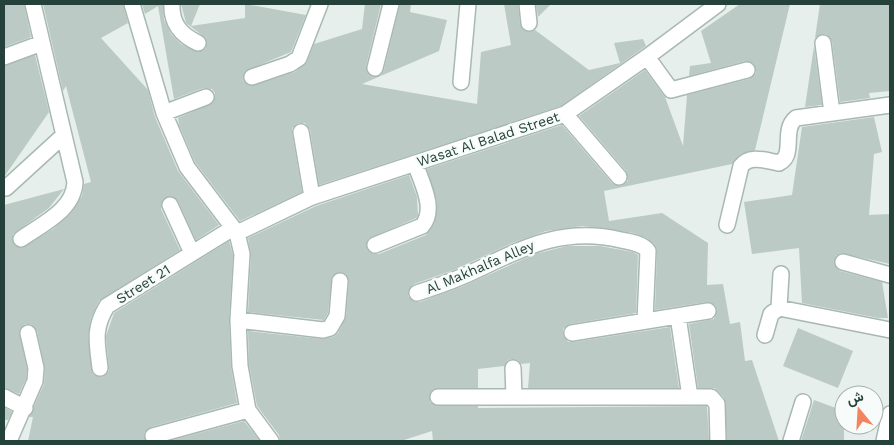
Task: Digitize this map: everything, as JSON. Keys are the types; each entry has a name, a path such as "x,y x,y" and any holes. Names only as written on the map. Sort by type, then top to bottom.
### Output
{"street":[{"path":"21,239 67,206 72,199 75,182 33,4"},
{"path":"132,4 164,113 187,167 235,230 242,254 238,320 240,366 248,410 271,441"},
{"path":"172,4 176,26 185,37 198,43"},
{"path":"252,77 290,64 300,58 320,4"},
{"path":"375,68 391,4"},
{"path":"461,82 468,4"},
{"path":"527,4 529,23"},
{"name":"Wasat Al Balad Street","path":"235,230 312,197 565,114 646,58 718,4"},
{"path":"4,57 42,43"},
{"path":"823,43 832,113"},
{"path":"646,58 671,90 747,70"},
{"path":"164,113 206,97"},
{"path":"727,225 741,166 744,162 753,159 783,162 787,155 789,126 796,118 890,105"},
{"path":"565,114 619,177"},
{"path":"301,132 312,197"},
{"path":"6,188 64,136"},
{"path":"375,245 422,226 426,221 430,210 415,163"},
{"path":"170,205 192,253"},
{"name":"Street 21","path":"100,368 96,336 99,320 107,306 192,253 235,230"},
{"name":"Al Makhalfa Alley","path":"417,293 449,282 511,252 542,241 575,236 608,237 641,245 648,251 645,321"},
{"path":"843,262 890,275"},
{"path":"780,308 781,274"},
{"path":"238,320 323,330 330,328 337,316 340,281"},
{"path":"765,335 771,314 780,308 890,330"},
{"path":"572,333 708,311"},
{"path":"678,316 690,397"},
{"path":"10,441 32,392 36,368 28,333"},
{"path":"513,368 514,396"},
{"path":"4,397 25,408"},
{"path":"438,397 711,397 716,401 718,441"},
{"path":"791,441 803,402"},
{"path":"153,436 248,410"},
{"path":"884,441 890,414"}],"building":[{"path":"4,4 24,4 31,37 4,47"},
{"path":"43,4 123,4 128,23 101,38 148,90 155,117 178,171 219,225 196,240 178,201 171,196 163,199 161,209 180,250 99,301 91,318 88,335 93,374 102,377 109,371 106,336 114,313 229,241 233,255 229,320 231,367 237,403 151,427 144,433 146,441 28,441 33,417 29,417 44,384 45,369 37,331 31,324 25,324 19,331 27,369 26,379 19,394 4,388 4,205 64,189 49,208 13,234 14,245 22,248 53,229 69,215 82,196 84,184 91,182 66,86 63,91"},
{"path":"142,4 163,4 164,20 171,34 181,44 198,52 206,48 206,38 186,23 181,4 200,4 191,26 245,18 245,4 306,15 291,52 245,71 243,80 251,86 295,72 307,62 314,44 362,29 365,4 381,4 366,66 368,74 373,77 381,75 384,70 400,4 411,4 410,12 447,20 439,51 362,84 477,104 481,52 511,45 504,4 518,4 520,24 525,31 535,30 589,70 620,63 614,43 643,39 646,46 561,106 319,185 310,130 305,123 299,123 292,128 292,133 302,192 240,221 195,162 179,125 178,118 213,103 215,93 212,89 203,88 174,99 158,6 145,14"},
{"path":"536,4 551,4 538,17"},
{"path":"740,4 790,4 755,150 741,154 732,164 604,191 609,221 662,213 708,243 707,285 723,284 730,324 740,322 745,361 752,360 779,441 727,441 724,398 715,388 698,388 689,324 714,319 717,310 715,305 706,302 655,310 657,251 655,245 647,238 634,233 583,226 546,231 512,243 454,270 414,284 408,291 408,296 415,302 420,302 461,287 535,254 567,246 600,246 633,252 638,255 636,313 570,324 563,329 563,335 568,342 574,342 670,327 679,388 528,388 530,363 521,364 518,360 512,359 508,360 504,366 478,369 478,388 434,389 430,393 430,402 438,406 478,406 478,408 707,406 709,441 433,441 432,431 401,441 280,441 279,435 257,406 249,365 248,331 322,339 333,337 338,333 346,317 349,281 346,274 341,272 332,276 328,313 324,320 248,312 251,255 248,238 316,206 409,175 417,197 418,216 368,239 367,249 373,254 379,254 426,235 434,224 437,202 427,169 562,125 612,183 621,186 628,181 626,171 579,116 645,70 665,97 683,146 687,95 749,79 756,73 754,64 745,61 689,76 690,66 711,63 701,31"},
{"path":"820,4 890,4 890,91 869,93 870,98 840,102 832,41 826,34 821,34 815,38"},
{"path":"814,46 822,105 805,107"},
{"path":"35,55 49,112 4,177 4,66"},
{"path":"874,117 882,152 874,154 869,215 890,214 890,264 841,253 836,256 834,264 840,271 882,282 888,318 878,318 802,303 799,248 752,254 744,202 792,195 802,127"},
{"path":"798,328 853,351 839,385 834,386 783,366"},
{"path":"814,400 834,407 834,435 844,435 844,441 801,441"},
{"path":"4,407 12,412 8,420 4,420"},
{"path":"244,421 260,441 169,441"}]}
